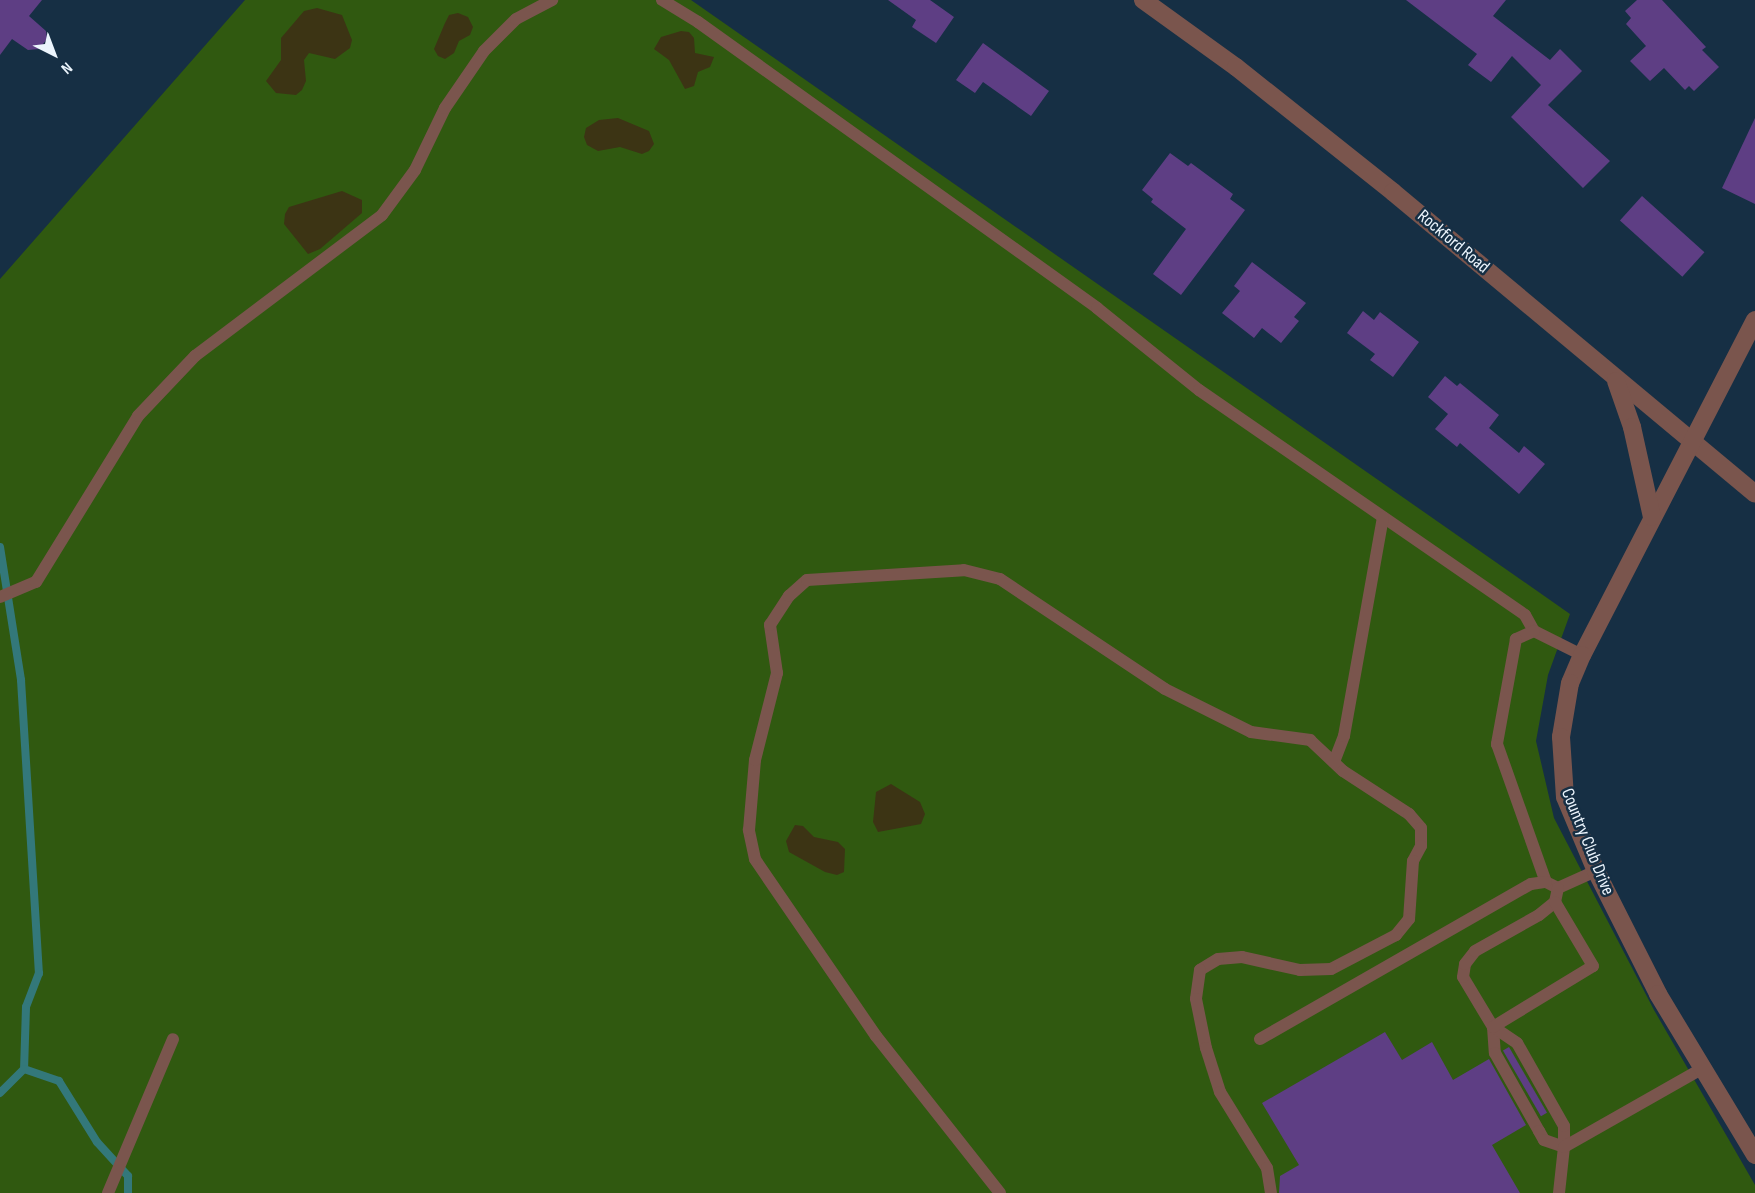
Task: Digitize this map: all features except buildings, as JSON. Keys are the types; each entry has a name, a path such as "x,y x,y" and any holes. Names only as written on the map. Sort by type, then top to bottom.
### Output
{"street":[{"name":"Rockford Road","path":"1143,0 1236,67 1393,192 1691,443 1755,494"},
{"name":"Country Club Drive","path":"1755,320 1582,655 1568,694 1561,737 1561,768 1565,797 1596,871 1658,994 1755,1155"},
{"path":"1615,379 1632,427 1653,518"}],"lane":[{"path":"0,597 36,582 67,537 138,416 195,356 382,215 415,170 445,108 484,51 516,19 552,0"},
{"path":"662,0 698,22 1097,308 1208,397 1525,615 1534,631 1582,655"},
{"path":"1334,762 1344,736 1383,517"},
{"path":"1000,1193 876,1036 755,859 749,830 755,760 777,673 770,625 789,596 807,580 910,570 964,570 1000,579 1165,689 1251,732 1310,740 1334,762 1408,814 1421,828 1421,846 1413,861 1409,919 1396,935 1331,969 1300,970 1242,957 1218,959 1200,970 1196,999 1206,1048 1220,1092 1268,1168 1271,1193"},
{"path":"1534,631 1516,639 1497,744 1546,882"},
{"path":"1558,888 1596,871"},
{"path":"1260,1039 1531,884 1546,882 1558,888"},
{"path":"1494,1027 1593,966 1555,902 1558,888"},
{"path":"1555,902 1475,951 1465,964 1463,977 1494,1027 1517,1043 1564,1126 1559,1193"},
{"path":"1494,1027 1495,1053 1544,1140 1564,1147 1703,1068"},
{"path":"109,1190 125,1147 173,1039"}],"green space":[{"path":"245,0 691,0 1570,614 1548,675 1536,741 1554,818 1654,1010 1755,1185 1755,1193 0,1193 0,279"}],"sand":[{"path":"317,8 342,15 352,40 350,48 335,59 309,53 304,60 306,81 302,90 296,95 276,93 266,81 281,60 281,38 304,11"},
{"path":"458,13 468,17 473,27 470,35 459,41 454,53 445,59 438,56 434,49 449,15"},
{"path":"681,31 689,32 694,38 695,53 714,57 710,67 698,72 694,86 685,89 669,60 654,49 661,37"},
{"path":"618,118 649,131 654,144 649,151 642,154 620,147 598,151 587,145 584,137 586,128 599,120"},
{"path":"342,191 362,200 362,213 320,249 308,254 284,224 285,214 289,207"},
{"path":"891,784 920,802 925,814 921,824 878,832 873,822 876,792"},
{"path":"795,825 803,826 814,837 838,842 845,849 844,872 837,875 825,872 789,852 786,841"}],"waterway":[{"path":"0,547 21,680 39,973 26,1007 24,1069 0,1093"},
{"path":"24,1069 59,1081 97,1142 128,1176 128,1193"}]}
